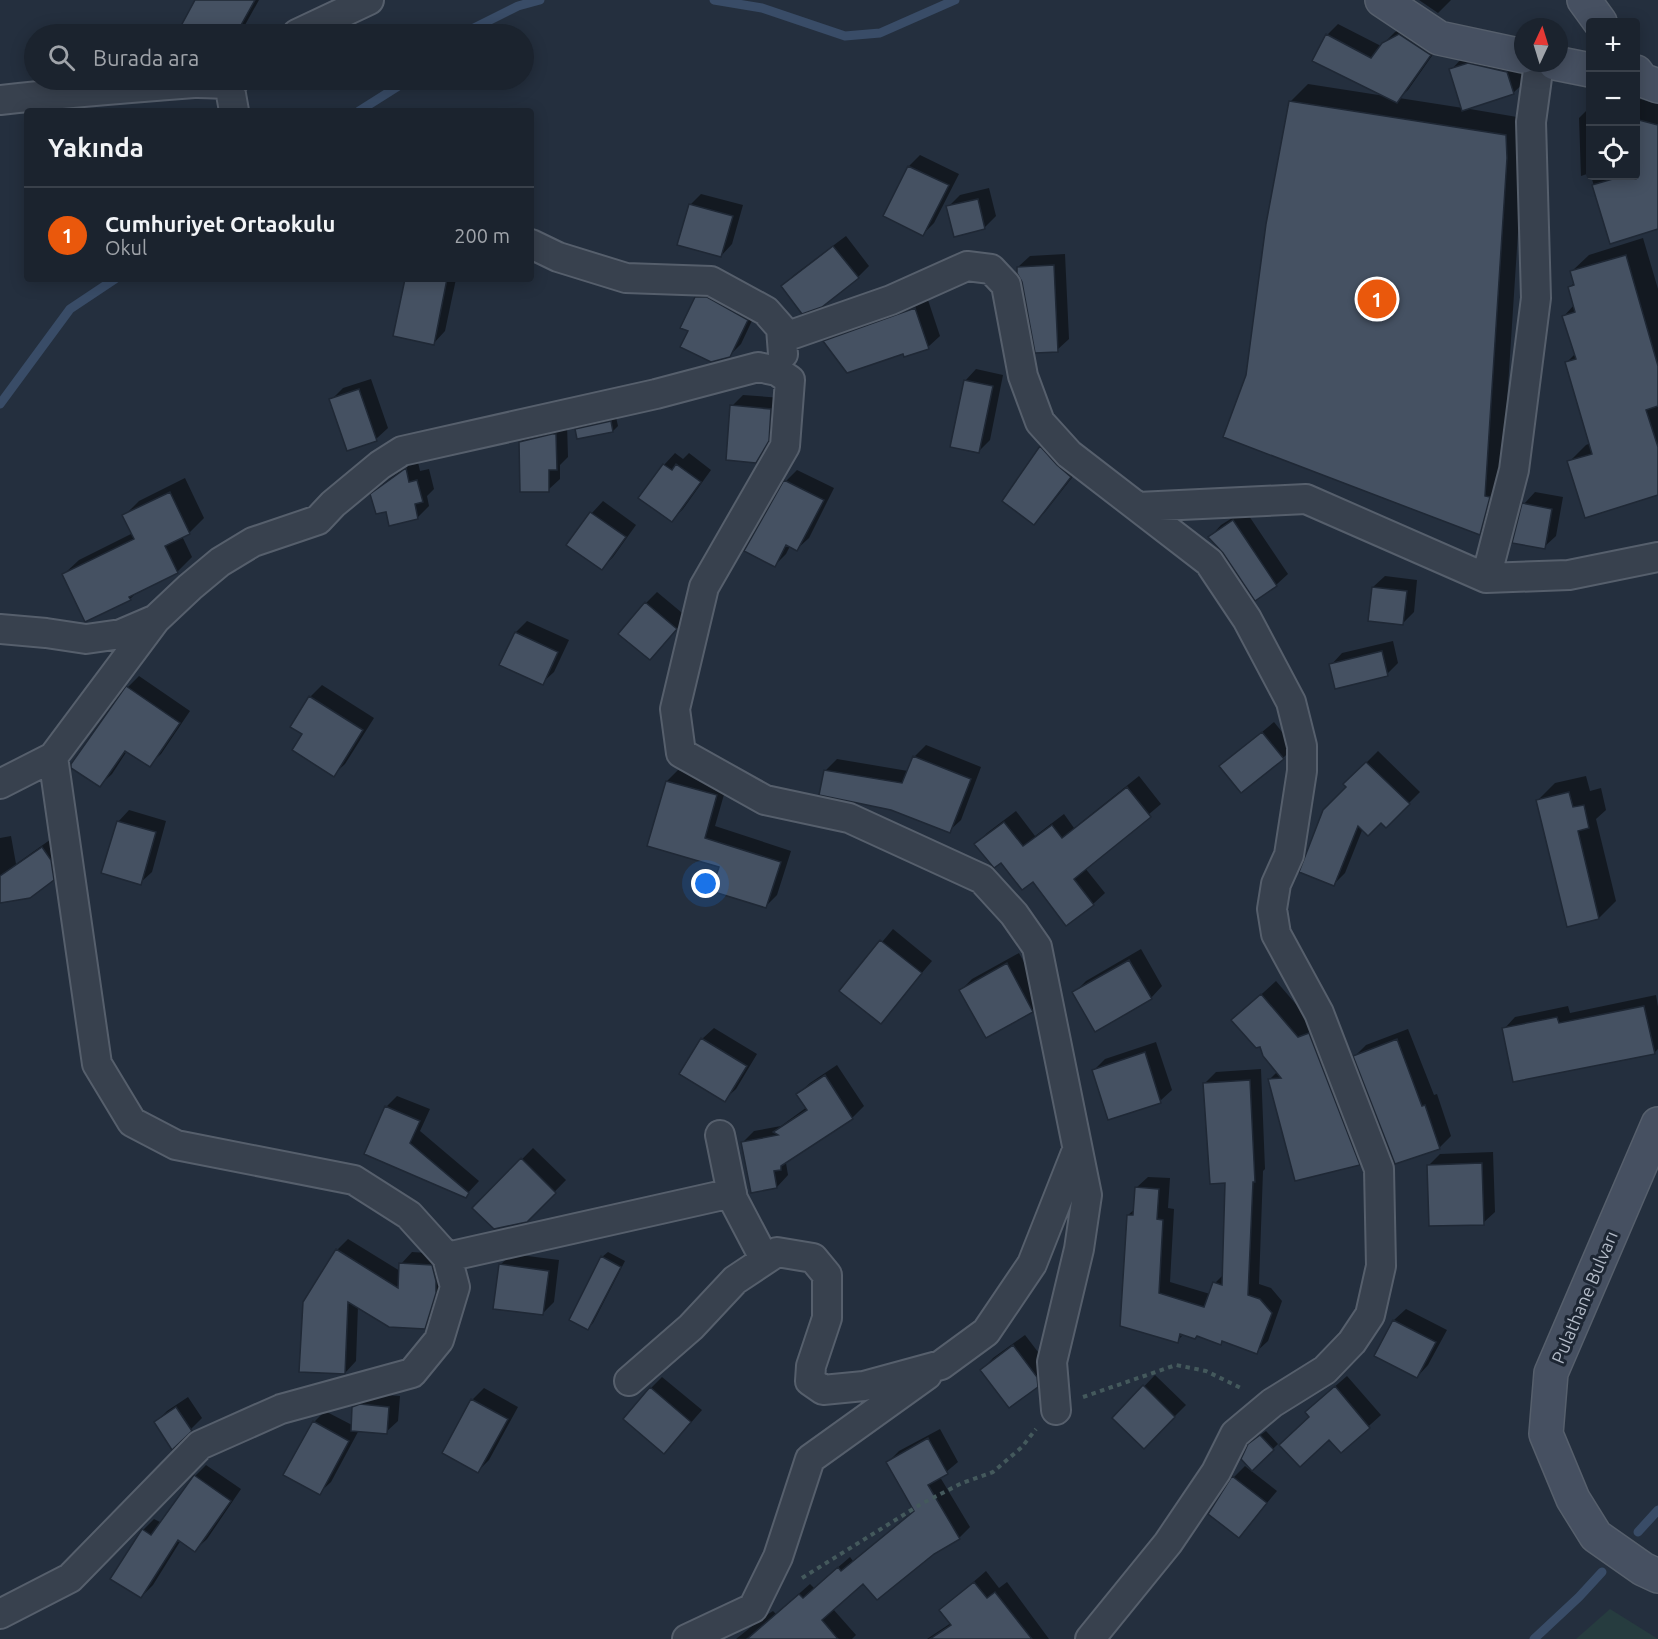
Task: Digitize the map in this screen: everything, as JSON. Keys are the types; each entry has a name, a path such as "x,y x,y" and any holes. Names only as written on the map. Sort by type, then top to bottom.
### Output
{"street":[{"path":"318,24 369,0"},
{"path":"1382,0 1439,38 1514,54"},
{"path":"1584,0 1597,18"},
{"path":"1568,66 1586,69"},
{"path":"1486,578 1514,470 1536,298 1531,122 1538,72"},
{"path":"0,100 106,90"},
{"path":"233,90 234,108"},
{"path":"534,245 558,257 626,278 711,281 766,311 781,328 784,361 790,380 785,447 704,587 675,709 681,753 765,800 849,818 982,879 1014,914 1037,947 1087,1195 1079,1250 1052,1362 1056,1410"},
{"path":"782,338 891,300 967,266 991,269 1006,285 1023,376 1040,422 1069,454 1209,562 1247,619 1291,702 1302,746 1302,771 1289,855 1276,884 1272,909 1276,934 1319,1012 1379,1169 1381,1266 1370,1316 1352,1341 1325,1370 1272,1403 1235,1434 1216,1473 1168,1543 1090,1639"},
{"path":"0,784 53,757 156,620 220,562 253,542 318,520 333,504 381,465 402,452 656,394 758,367 777,371 790,380"},
{"path":"1138,507 1306,499 1486,578 1569,575 1658,556"},
{"path":"0,629 86,639 121,634 156,620"},
{"path":"0,1614 70,1578 200,1445 281,1409 412,1373 439,1340 455,1287 447,1257 409,1215 354,1180 176,1145 132,1122 97,1064 53,757"},
{"name":"Pulathane Bulvarı","path":"1658,1124 1551,1373 1546,1434 1573,1499 1596,1536 1643,1569 1658,1576"},
{"path":"720,1136 733,1199 765,1260"},
{"path":"687,1639 753,1608 778,1557 810,1459 986,1332 1032,1264 1077,1150"},
{"path":"447,1257 732,1193"},
{"path":"629,1381 691,1327 735,1280 777,1252 813,1258 827,1275 827,1318 811,1366 810,1381 823,1390 864,1386 941,1365"}],"path":[{"path":"792,1583 921,1504 962,1483 993,1472 1022,1447 1046,1415 1072,1400 1176,1365 1206,1371 1272,1403"}],"green space":[{"path":"1610,1609 1658,1639 1576,1639"}],"building":[{"path":"195,0 255,0 242,24 182,24"},
{"path":"1326,34 1371,58 1382,43 1399,34 1431,55 1397,103 1312,61"},
{"path":"1468,63 1507,72 1514,94 1462,111 1449,69"},
{"path":"1289,101 1506,135 1507,158 1485,496 1490,497 1480,535 1223,437 1246,375 1266,224"},
{"path":"1640,120 1658,125 1658,229 1610,244 1592,185 1609,180 1640,180"},
{"path":"908,166 949,185 923,236 883,216"},
{"path":"978,199 985,229 954,237 946,206"},
{"path":"689,204 733,216 721,257 677,245"},
{"path":"833,246 859,278 822,307 802,314 781,286"},
{"path":"1626,255 1658,366 1658,406 1646,410 1658,447 1658,495 1585,518 1567,461 1592,454 1565,362 1576,359 1562,316 1575,312 1568,287 1574,285 1570,271"},
{"path":"1054,265 1058,352 1035,353 1022,282 1017,273 1017,267"},
{"path":"404,282 446,282 434,345 393,336"},
{"path":"695,297 707,297 748,320 730,357 711,362 680,347 688,331 680,328"},
{"path":"915,308 929,349 904,357 903,354 847,373 823,341"},
{"path":"964,380 993,386 979,453 950,447"},
{"path":"359,389 377,441 347,451 329,399"},
{"path":"730,405 771,409 769,441 756,463 726,460"},
{"path":"611,421 613,432 577,439 575,429"},
{"path":"556,434 557,470 549,470 549,492 520,492 519,442"},
{"path":"1040,446 1071,477 1034,525 1002,501"},
{"path":"663,464 672,470 676,464 701,482 672,522 638,498"},
{"path":"406,468 409,482 417,480 423,502 415,504 418,519 389,526 386,512 376,514 370,494"},
{"path":"784,480 824,500 797,551 786,545 775,567 744,551"},
{"path":"170,492 190,534 165,546 178,573 129,597 131,600 85,622 62,574 134,539 122,515"},
{"path":"1522,503 1552,509 1545,549 1512,543"},
{"path":"590,512 626,537 602,570 566,545"},
{"path":"1233,520 1277,586 1255,601 1223,553 1208,537"},
{"path":"1372,587 1407,591 1403,625 1368,621"},
{"path":"645,602 677,629 650,660 618,634"},
{"path":"515,632 558,652 543,685 499,665"},
{"path":"1382,651 1388,676 1335,689 1329,664"},
{"path":"126,686 180,723 150,767 125,751 100,787 71,768 71,764"},
{"path":"309,696 363,730 334,777 292,750 302,734 290,727"},
{"path":"1262,732 1284,759 1241,793 1219,766"},
{"path":"913,756 971,779 950,833 891,810 819,795 824,770 902,783"},
{"path":"1366,762 1410,804 1386,828 1381,823 1368,836 1358,826 1334,886 1299,872 1323,810 1346,787 1343,784"},
{"path":"666,781 717,795 705,838 781,862 766,908 711,891 719,867 647,846"},
{"path":"1127,787 1151,817 1074,879 1094,905 1066,926 1033,882 1022,890 1001,863 994,868 974,844 1004,822 1023,846 1052,825 1062,838"},
{"path":"1569,792 1573,807 1584,805 1589,828 1578,831 1599,919 1567,927 1536,800"},
{"path":"117,821 156,832 141,885 101,873"},
{"path":"42,847 51,860 54,880 30,898 0,903 0,876"},
{"path":"880,940 922,973 881,1024 839,991"},
{"path":"1129,960 1152,999 1095,1032 1072,992"},
{"path":"1007,963 1033,1012 986,1038 959,990"},
{"path":"1261,994 1298,1037 1309,1033 1360,1165 1295,1181 1268,1079 1281,1078 1263,1056 1260,1047 1256,1048 1231,1020"},
{"path":"1644,1006 1655,1054 1513,1082 1502,1028 1557,1017 1559,1023"},
{"path":"701,1038 747,1066 725,1102 679,1074"},
{"path":"1397,1039 1422,1106 1425,1105 1440,1149 1395,1164 1353,1056"},
{"path":"1145,1052 1161,1103 1108,1120 1092,1070"},
{"path":"825,1075 853,1119 781,1166 781,1170 774,1171 777,1188 751,1193 741,1142 778,1135 773,1132 807,1110 796,1094"},
{"path":"1250,1080 1255,1182 1253,1182 1248,1295 1260,1299 1272,1313 1257,1354 1222,1341 1221,1345 1197,1336 1195,1339 1180,1334 1178,1343 1120,1326 1127,1215 1133,1215 1135,1187 1159,1189 1157,1219 1163,1220 1159,1293 1204,1307 1213,1282 1222,1285 1225,1183 1210,1184 1203,1083"},
{"path":"385,1106 420,1121 410,1143 469,1193 466,1198 364,1154"},
{"path":"521,1158 556,1193 527,1222 494,1229 472,1208"},
{"path":"1482,1163 1484,1225 1429,1226 1427,1165"},
{"path":"336,1249 398,1288 399,1263 432,1265 436,1293 425,1329 389,1327 348,1302 345,1374 299,1372 303,1302"},
{"path":"601,1256 621,1267 588,1330 569,1320"},
{"path":"499,1264 549,1271 543,1315 493,1309"},
{"path":"1393,1320 1436,1342 1417,1378 1374,1356"},
{"path":"1013,1345 1037,1377 1038,1387 1009,1408 980,1370"},
{"path":"1143,1385 1175,1417 1144,1449 1112,1418"},
{"path":"1335,1386 1370,1428 1341,1453 1329,1440 1300,1467 1279,1445 1309,1417 1305,1412"},
{"path":"650,1387 691,1422 664,1454 623,1419"},
{"path":"471,1399 508,1419 478,1473 442,1453"},
{"path":"360,1404 389,1407 387,1434 351,1431 352,1407"},
{"path":"176,1407 192,1431 172,1450 154,1422"},
{"path":"313,1421 349,1441 320,1495 283,1475"},
{"path":"1260,1435 1274,1450 1252,1471 1241,1459 1248,1444"},
{"path":"928,1438 948,1474 928,1485 960,1539 934,1554 877,1600 863,1584 822,1620 838,1639 747,1639 799,1594 803,1598 838,1567 841,1571 914,1511 886,1462"},
{"path":"194,1475 231,1501 195,1552 178,1540 141,1598 110,1579 142,1529 151,1535"},
{"path":"1232,1476 1267,1503 1239,1538 1208,1514"},
{"path":"974,1582 987,1598 995,1592 1032,1639 930,1639 951,1625 939,1610"}],"waterway":[{"path":"482,24 518,6 540,0"},
{"path":"714,0 762,8 845,36 880,33 955,0"},
{"path":"364,108 392,90"},
{"path":"0,404 70,309 110,282"},
{"path":"1638,1532 1658,1510"},
{"path":"1534,1639 1602,1572"}],"place":[{"name":"Cumhuriyet Ortaokulu","path":"1377,299"}]}
